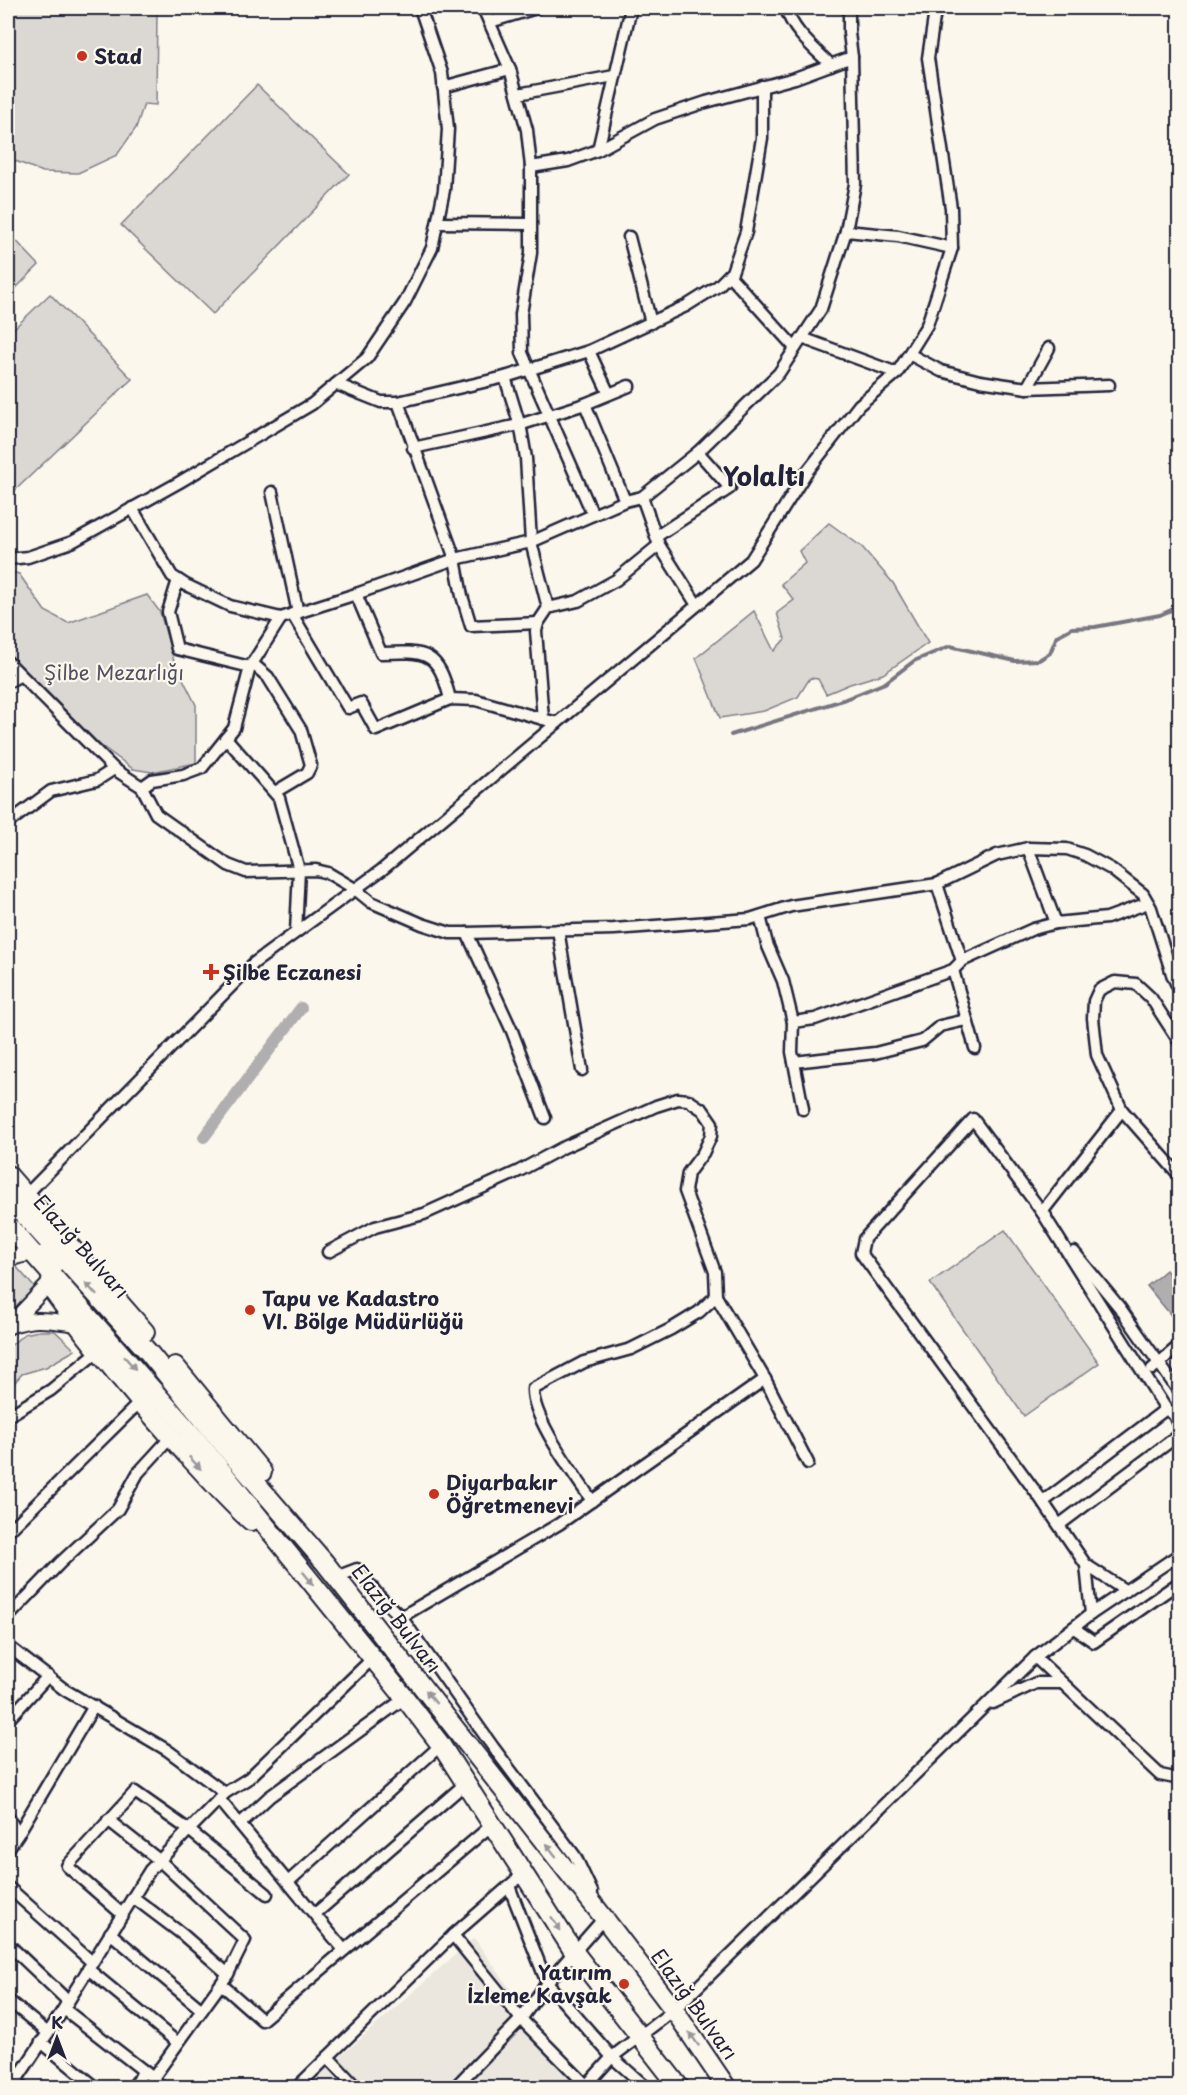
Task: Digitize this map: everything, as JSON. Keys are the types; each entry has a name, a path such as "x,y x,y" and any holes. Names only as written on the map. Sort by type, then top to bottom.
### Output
{"highway":[{"path":"8,1175 16,1196 204,1400 271,1483 300,1532"},
{"name":"Elazığ Bulvarı","path":"16,1196 60,1256 149,1353 232,1455 336,1576 604,1918 674,2010 727,2088"},
{"name":"Elazığ Bulvarı","path":"8,1225 17,1253 49,1279 96,1325 195,1438 405,1698 441,1745 574,1952 680,2088"},
{"path":"49,1279 97,1352 140,1402 233,1505 290,1556"}],"street":[{"path":"8,559 28,557 72,542 312,404 367,358 405,302 432,248 444,190 448,129 442,73 420,8"},
{"path":"483,8 510,69 527,130 531,167 531,224 529,276 521,314 522,353 593,515"},
{"path":"490,22 536,8"},
{"path":"598,150 631,8"},
{"path":"786,8 804,38 831,65"},
{"path":"132,508 172,576 230,606 280,618 455,559 531,542 625,501 642,497 698,452 779,374 821,309 846,231 855,184 849,8"},
{"path":"16,1196 254,963 383,869 751,560 819,456 859,405 897,373 927,325 952,248 951,208 928,58 933,9"},
{"path":"531,167 568,161 598,150 655,119 795,78 852,57"},
{"path":"443,87 510,69"},
{"path":"518,94 614,76"},
{"path":"336,384 381,402 398,402 530,371 589,351 651,323 686,306 718,286 732,272 746,232 762,138 762,86"},
{"path":"438,223 531,224"},
{"path":"846,231 898,236 952,248"},
{"path":"629,237 651,323"},
{"path":"729,275 795,348"},
{"path":"802,338 897,373"},
{"path":"1027,388 1049,348"},
{"path":"589,351 609,394"},
{"path":"909,354 941,371 980,381 1027,388 1109,385"},
{"path":"505,377 526,458 531,542 549,608"},
{"path":"413,448 551,416 629,387"},
{"path":"398,402 455,559 471,626 538,623"},
{"path":"585,404 625,501"},
{"path":"543,719 536,631 538,623 549,608 578,601 616,580 658,541 730,488 698,452"},
{"path":"272,492 295,614 348,708 361,703 376,730 450,699 476,700 557,723"},
{"path":"642,497 658,541 697,605"},
{"path":"178,580 168,612 177,649 251,665 268,677 301,730 311,765 307,772 275,792"},
{"path":"356,594 381,653 414,652 429,658 439,666 450,699"},
{"path":"142,787 152,780 183,776 202,768 234,728 251,665 280,618"},
{"path":"8,662 19,676 114,769 142,787 156,814 228,865 246,872 316,870 328,873 355,889 371,902 422,924 450,933 558,930 739,920 791,906 938,884 997,855 1028,848 1067,849 1085,855 1130,882 1143,894 1179,991"},
{"path":"8,682 19,676"},
{"path":"226,738 279,798 299,870 296,932"},
{"path":"8,824 51,791 97,780 114,769"},
{"path":"1028,848 1056,923"},
{"path":"938,884 962,961"},
{"path":"793,1022 815,1019 953,970 962,961 1033,929 1056,923 1107,918 1148,903"},
{"path":"760,916 767,944 783,981 793,1022 792,1052 803,1109"},
{"path":"558,930 582,1070"},
{"path":"467,933 512,1031 545,1118"},
{"path":"953,970 975,1048"},
{"path":"1179,1043 1151,998 1136,984 1115,982 1100,990 1094,1001 1093,1018 1097,1055 1122,1110 1179,1176"},
{"path":"794,1062 875,1053 922,1041 940,1026 966,1020"},
{"path":"328,1252 375,1227 424,1214 656,1106 678,1099 688,1100 703,1110 712,1122 711,1136 703,1153 688,1173 685,1191 715,1272 716,1296 765,1380 808,1463"},
{"path":"1042,1212 1122,1110"},
{"path":"1126,1591 1086,1565 1043,1502 861,1253 864,1239 973,1119 1042,1212 1120,1308 1179,1394"},
{"path":"1042,1212 1145,1375 1173,1412 1179,1429"},
{"path":"8,1327 49,1279 60,1256 44,1253 17,1253"},
{"path":"592,1501 547,1431 533,1397 533,1389 584,1362 631,1348 671,1329 699,1312 716,1296"},
{"path":"8,1327 40,1319 96,1325"},
{"path":"1145,1375 1179,1345"},
{"path":"8,1416 51,1390 97,1352"},
{"path":"400,1617 559,1524 765,1380"},
{"path":"8,1523 13,1527 140,1402"},
{"path":"1043,1502 1173,1412"},
{"path":"1059,1525 1179,1434"},
{"path":"8,1617 60,1563 118,1509 138,1473 171,1437"},
{"path":"453,1935 521,2019 586,2087 612,2057 674,2010 1035,1657 1091,1614 1179,1554"},
{"path":"1086,1565 1091,1614"},
{"path":"336,1576 357,1569 400,1617 575,1856 604,1918 547,1983 521,2019 454,2088"},
{"path":"1074,1628 1094,1642 1179,1582"},
{"path":"8,1646 65,1690 167,1750 222,1796 240,1824 344,1950"},
{"path":"1035,1657 1160,1775 1179,1779"},
{"path":"8,2069 17,2085 150,1870 222,1796 249,1778 372,1659"},
{"path":"8,1720 48,1676"},
{"path":"984,1707 1036,1683 1062,1683"},
{"path":"240,1824 269,1797 405,1698"},
{"path":"8,1849 94,1706"},
{"path":"288,1882 441,1745"},
{"path":"315,1914 466,1784"},
{"path":"122,1914 67,1866 135,1792 189,1830 267,1894"},
{"path":"8,1817 18,1833"},
{"path":"108,1820 159,1860 245,1940 228,1974 178,2043 149,2075 132,2088"},
{"path":"221,1984 262,2020 493,1824"},
{"path":"296,2088 453,1935 523,1874"},
{"path":"509,1886 547,1983 612,2057 647,2088"},
{"path":"8,1887 90,1966 178,2043"},
{"path":"133,1897 182,1934 228,1974"},
{"path":"110,1933 202,2010"},
{"path":"8,1944 66,2005 162,2088"},
{"path":"8,2000 97,2088"},
{"path":"328,2057 357,2088"}],"shaded area":[{"path":"1166,1270 1179,1287 1179,1315 1174,1319 1147,1286"},
{"path":"474,1938 554,2050 593,2088 305,2088"}],"green space":[{"name":"Stad","path":"8,8 157,8 156,105 144,104 136,128 117,155 78,173 43,172 8,156"},
{"path":"257,85 349,174 213,314 121,225"},
{"path":"8,232 39,265 8,296"},
{"path":"50,294 132,379 8,497 8,334"},
{"path":"829,523 862,547 893,583 928,643 883,674 826,694 818,679 810,678 798,697 764,711 720,718 696,658 754,611 774,651 785,639 777,613 794,600 781,584 805,563 799,551"},
{"name":"Şilbe Mezarlığı","path":"8,571 19,574 45,611 68,623 147,595 160,612 174,661 196,705 196,763 152,772 133,769 99,744 8,653"},
{"path":"1005,1230 1099,1363 1024,1416 930,1283"},
{"path":"14,1264 35,1288 8,1316 8,1267"},
{"path":"55,1331 75,1350 46,1367 22,1374 8,1390 8,1348 24,1334"}],"waterway":[{"path":"731,735 843,700 885,683 914,661 950,646 1015,661 1039,660 1050,653 1057,636 1072,628 1095,627 1160,615 1180,606"},
{"path":"204,1137 301,1008"}],"place":[{"name":"Stad","path":"82,56"},
{"name":"Şilbe Eczanesi","path":"211,972"},
{"name":"Tapu ve Kadastro VI. Bölge Müdürlüğü","path":"250,1310"},
{"name":"Diyarbakır Öğretmenevi","path":"434,1494"},
{"name":"Yatırım İzleme Kavşak","path":"624,1984"}],"district":[{"name":"Yolaltı","path":"764,475"}]}
